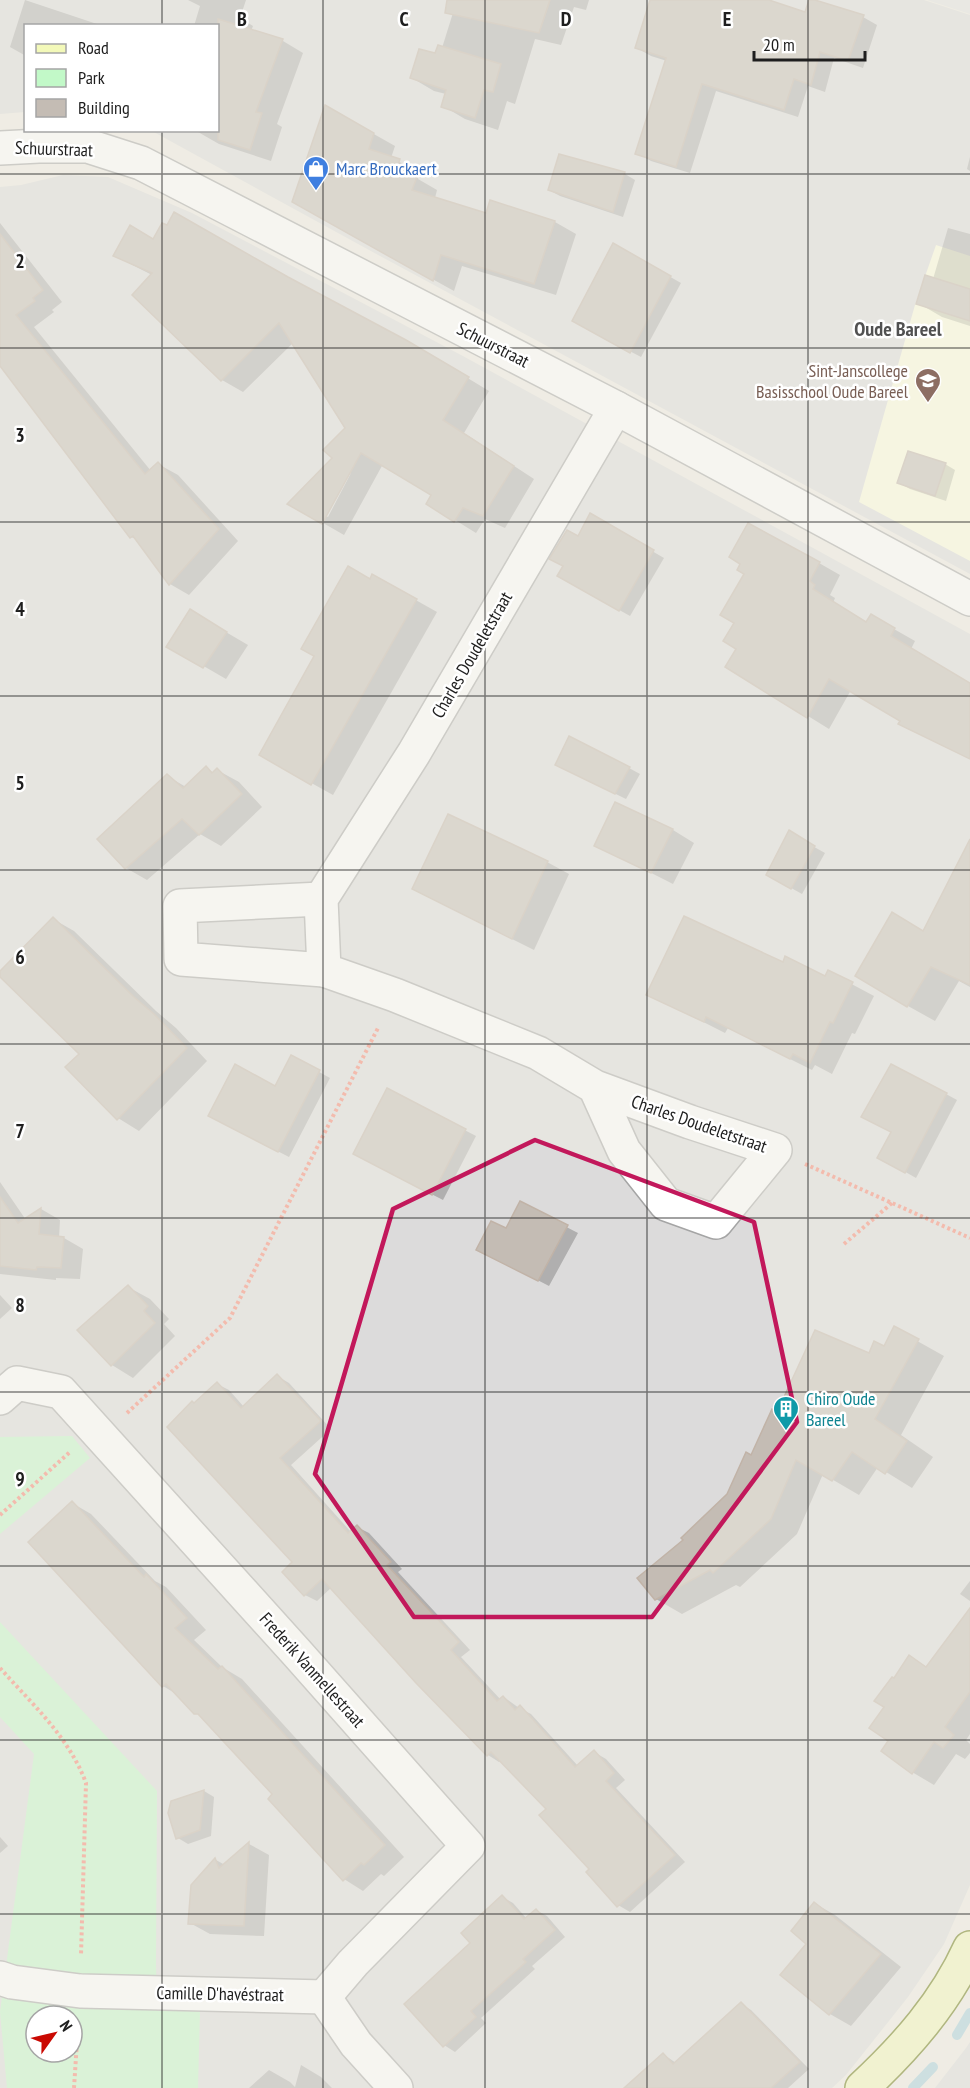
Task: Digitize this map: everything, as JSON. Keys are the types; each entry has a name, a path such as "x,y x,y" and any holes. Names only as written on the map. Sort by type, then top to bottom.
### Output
{"street":[{"name":"Schuurstraat","path":"0,148 88,146 141,163 616,408 970,599"},
{"name":"Charles Doudeletstraat","path":"595,1087 624,1151 666,1204 716,1222 775,1150 595,1087 538,1053 395,995 324,970 181,959 180,906 321,899 414,753 616,408"},
{"path":"321,899 324,970"},
{"name":"Frederik Vanmellestraat","path":"0,1398 17,1383 61,1392 468,1846 353,1963 324,1997"},
{"path":"862,2088 912,2039 938,2003 970,1948"},
{"name":"Camille D'havéstraat","path":"0,1978 12,1982 80,1991 324,1997"},
{"path":"324,1997 356,2044 396,2088"}],"path":[{"path":"0,1515 96,1429 115,1425 230,1318 395,995"},
{"path":"775,1150 970,1238"},
{"path":"844,1244 892,1203"},
{"path":"0,1668 67,1744 86,1783 80,1991 74,2088"}],"highlighted area":[{"path":"535,1140 754,1222 797,1422 652,1617 414,1617 315,1474 393,1209"}],"shaded area":[{"path":"0,0 924,0 970,15 970,574 154,132 219,132 219,24 24,24 24,112 0,114"},
{"path":"927,0 970,0 970,14"},
{"path":"63,175 108,177 192,213 461,355 970,634 970,1885 944,1944 908,1997 846,2075 832,2088 0,2088 0,187 21,185"},
{"name":"Sint-Janscollege Basisschool Oude Bareel","path":"936,245 970,256 970,561 859,502 915,305"},
{"path":"970,2042 970,2088 935,2088 966,2048"}],"green space":[{"path":"72,1436 90,1458 0,1534 0,1437"},
{"path":"0,1622 157,1791 157,2011 200,2011 198,2088 7,2088 0,2012 34,1754 0,1717"}],"building":[{"path":"447,0 550,0 539,33 445,13"},
{"path":"650,0 769,0 805,12 809,0 815,0 864,15 848,61 820,52 811,85 794,79 784,110 702,84 676,167 635,154 666,58 635,48"},
{"path":"218,19 283,39 256,112 262,113 250,150 218,140"},
{"path":"438,45 501,64 493,92 484,90 475,118 441,107 446,90 410,78 419,49 435,53"},
{"path":"325,105 374,133 369,149 400,159 396,170 417,177 412,190 486,213 490,200 555,221 534,284 441,255 433,281 292,202"},
{"path":"559,154 625,172 613,212 548,190"},
{"path":"174,212 469,377 443,420 514,466 483,516 463,508 454,522 426,504 431,495 361,453 322,524 287,504 332,458 323,450 345,428 279,323 221,381 132,295 152,273 113,256 130,225 153,239 162,223 167,225"},
{"path":"0,234 43,290 33,298 35,301 16,315 145,474 158,462 219,529 169,585 133,536 130,538 0,366"},
{"path":"613,243 671,276 630,353 572,321"},
{"path":"925,275 970,289 970,321 916,304"},
{"path":"908,451 946,463 935,496 897,483"},
{"path":"590,513 654,550 619,611 557,576 563,566 549,559 567,530 578,536"},
{"path":"748,523 820,562 810,581 815,585 813,589 866,622 871,614 895,628 891,636 970,683 970,759 898,724 900,721 829,679 807,718 725,667 736,649 723,641 734,623 720,615 744,574 737,570 740,564 729,557"},
{"path":"348,566 370,579 372,574 417,599 311,785 259,755 314,656 301,649"},
{"path":"190,609 227,632 203,668 166,647"},
{"path":"569,736 630,767 615,794 555,765"},
{"path":"206,766 212,773 217,768 242,794 199,835 182,819 125,869 97,839 167,774 183,788"},
{"path":"615,802 673,829 651,873 594,846"},
{"path":"448,814 548,861 512,939 412,889"},
{"path":"789,830 815,846 791,889 766,875"},
{"path":"970,839 970,985 931,967 907,1007 855,976 892,912 923,931"},
{"path":"684,916 783,962 785,956 825,976 828,970 853,982 810,1063 793,1054 790,1059 706,1017 704,1022 646,995"},
{"path":"53,917 187,1048 117,1120 65,1067 79,1054 0,977 0,971"},
{"path":"291,1055 320,1070 278,1152 208,1116 235,1064 275,1086"},
{"path":"891,1064 947,1093 905,1173 877,1158 891,1132 861,1117"},
{"path":"387,1088 466,1129 432,1195 353,1154"},
{"path":"0,1197 18,1223 41,1208 39,1234 64,1237 61,1268 37,1267 36,1270 0,1266"},
{"path":"520,1201 568,1225 538,1281 476,1250 491,1221 506,1228"},
{"path":"128,1285 148,1306 144,1311 155,1323 111,1366 77,1330"},
{"path":"894,1326 919,1339 875,1419 907,1441 885,1474 852,1452 832,1481 796,1460 771,1519 713,1573 710,1570 655,1600 637,1578 683,1540 681,1538 727,1494 746,1452 751,1455 772,1409 777,1412 815,1330 869,1353 874,1341 884,1346"},
{"path":"277,1374 321,1421 280,1458 348,1533 357,1525 391,1562 387,1565 459,1642 451,1650 497,1701 503,1696 515,1710 520,1705 575,1767 594,1750 614,1773 606,1781 675,1855 617,1907 586,1872 589,1869 539,1815 546,1809 491,1752 487,1756 416,1683 322,1579 304,1596 282,1572 292,1562 167,1427 192,1401 194,1403 217,1382 241,1408"},
{"path":"72,1501 144,1577 146,1574 187,1618 175,1628 218,1669 222,1666 385,1845 364,1865 361,1863 343,1881 268,1799 272,1794 198,1714 194,1714 166,1684 162,1687 28,1542"},
{"path":"970,1608 970,1692 945,1727 954,1735 943,1748 934,1742 912,1774 881,1751 888,1741 869,1728 884,1707 874,1701 892,1677 894,1678 909,1655 926,1667"},
{"path":"204,1790 200,1830 176,1839 168,1813 171,1801"},
{"path":"249,1842 244,1926 188,1924 191,1885 215,1858 219,1868"},
{"path":"502,1895 524,1919 536,1909 555,1930 523,1959 526,1962 471,2011 476,2017 443,2047 404,2004 470,1943 461,1933"},
{"path":"814,1902 881,1954 829,2015 780,1975 806,1944 791,1931"},
{"path":"741,2002 800,2062 771,2088 624,2088 663,2053 673,2064"}],"waterway":[{"path":"957,2035 970,2013"},
{"path":"913,2088 933,2067"}],"place":[{"name":"Marc Brouckaert","path":"316,192"},
{"name":"Sint-Janscollege Basisschool Oude Bareel","path":"928,404"},
{"name":"Chiro Oude Bareel","path":"786,1432"}],"district":[{"name":"Oude Bareel","path":"898,329"}]}
